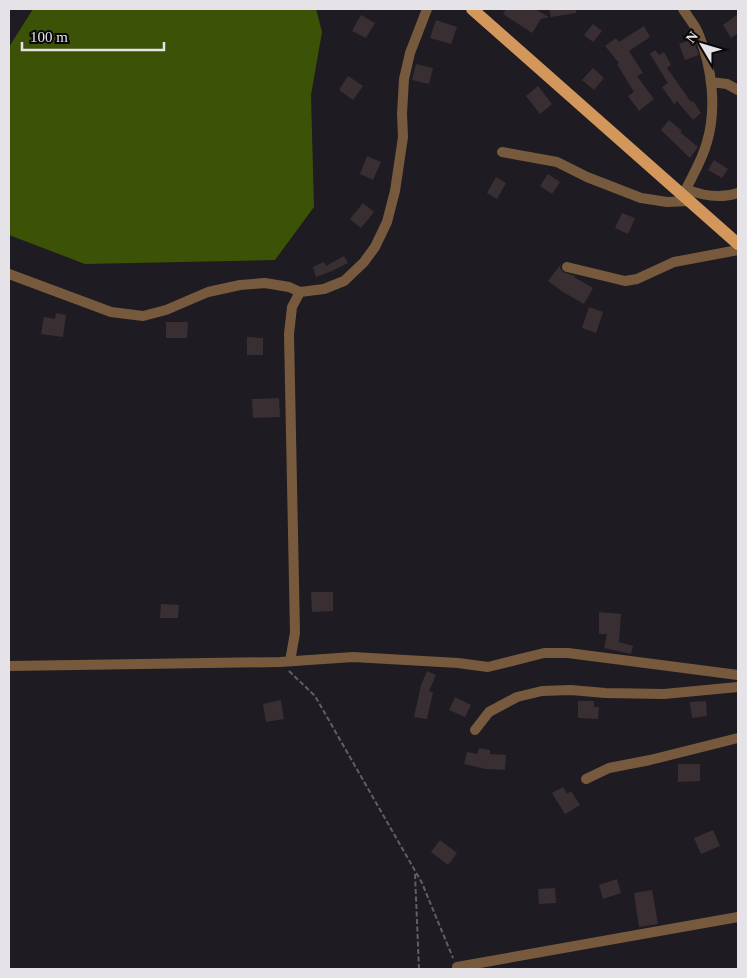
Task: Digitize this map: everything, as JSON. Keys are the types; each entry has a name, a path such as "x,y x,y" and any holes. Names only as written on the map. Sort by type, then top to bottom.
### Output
{"main road":[{"path":"472,9 686,195 738,244"}],"street":[{"path":"9,274 111,312 143,316 172,307 208,292 240,285 265,283 289,287 300,292 324,289 344,281 364,262 375,247 387,222 395,191 403,137 404,79 410,53 427,9"},
{"path":"683,9 699,34 711,82 711,127 707,145 686,195"},
{"path":"711,82 727,84 738,90"},
{"path":"502,152 557,162 588,177 641,198 668,202 686,195 717,196 738,193"},
{"path":"567,266 625,281 637,278 674,262 738,250"},
{"path":"285,662 295,634 289,334 290,314 300,292"},
{"path":"9,666 285,662 353,657 458,663 488,667 544,653 568,653 738,675"},
{"path":"475,730 490,712 518,697 542,690 664,694 738,687"},
{"path":"586,779 609,768 738,738"},
{"path":"457,966 738,917"}],"path":[{"path":"285,662 314,696 422,883 457,966"},
{"path":"415,872 419,969"}],"green space":[{"path":"33,9 316,9 322,32 311,95 314,207 275,260 85,264 9,235 9,47"}],"building":[{"path":"506,9 535,9 549,17 541,19 532,33 503,14"},
{"path":"549,9 576,9 576,13 551,17"},
{"path":"738,14 738,33 731,38 723,25"},
{"path":"361,15 375,23 366,38 352,31"},
{"path":"436,20 457,27 451,44 430,38"},
{"path":"593,24 602,31 593,42 584,35"},
{"path":"644,26 650,37 629,51 643,73 637,76 654,99 639,111 628,96 634,92 617,64 619,63 605,46 616,38 619,42"},
{"path":"693,39 699,55 685,60 679,44"},
{"path":"655,50 659,55 664,52 671,65 667,68 701,113 693,120 677,101 674,104 662,87 668,83 650,54"},
{"path":"416,64 433,68 429,84 412,80"},
{"path":"593,68 604,78 594,90 582,80"},
{"path":"348,76 363,86 353,100 339,90"},
{"path":"538,86 552,104 540,114 526,96"},
{"path":"669,120 698,147 690,158 661,130"},
{"path":"367,156 381,162 373,180 360,174"},
{"path":"714,160 728,169 722,178 708,170"},
{"path":"548,174 560,182 552,194 540,186"},
{"path":"496,177 506,183 497,199 487,193"},
{"path":"363,203 374,212 361,228 350,219"},
{"path":"622,213 635,218 628,234 615,228"},
{"path":"344,256 348,263 316,277 313,267 324,262 326,266"},
{"path":"561,264 560,268 563,272 575,276 593,288 584,304 548,281"},
{"path":"589,307 603,312 596,333 582,328"},
{"path":"56,313 66,315 63,337 41,334 44,317 55,319"},
{"path":"166,322 188,322 187,338 166,338"},
{"path":"247,337 263,338 263,355 247,355"},
{"path":"279,398 280,417 253,418 252,399"},
{"path":"311,592 333,592 333,611 312,612"},
{"path":"161,604 179,605 178,618 160,618"},
{"path":"599,612 621,614 619,642 633,646 631,654 604,648 607,634 599,634"},
{"path":"427,671 436,675 429,691 433,692 427,719 414,717 421,685"},
{"path":"455,697 471,705 465,717 449,710"},
{"path":"281,700 284,719 266,722 263,704"},
{"path":"578,701 594,701 594,707 599,707 598,719 578,718"},
{"path":"706,701 707,716 692,718 690,702"},
{"path":"479,748 490,750 490,754 506,755 505,770 486,769 464,764 467,752 477,754"},
{"path":"678,764 700,764 700,781 678,782"},
{"path":"563,787 567,794 571,791 580,805 565,814 552,793"},
{"path":"713,830 720,846 701,854 694,838"},
{"path":"440,840 457,853 448,865 431,852"},
{"path":"617,879 621,893 603,899 599,885"},
{"path":"555,888 556,903 539,904 538,889"},
{"path":"652,890 658,924 639,927 634,893"}]}
